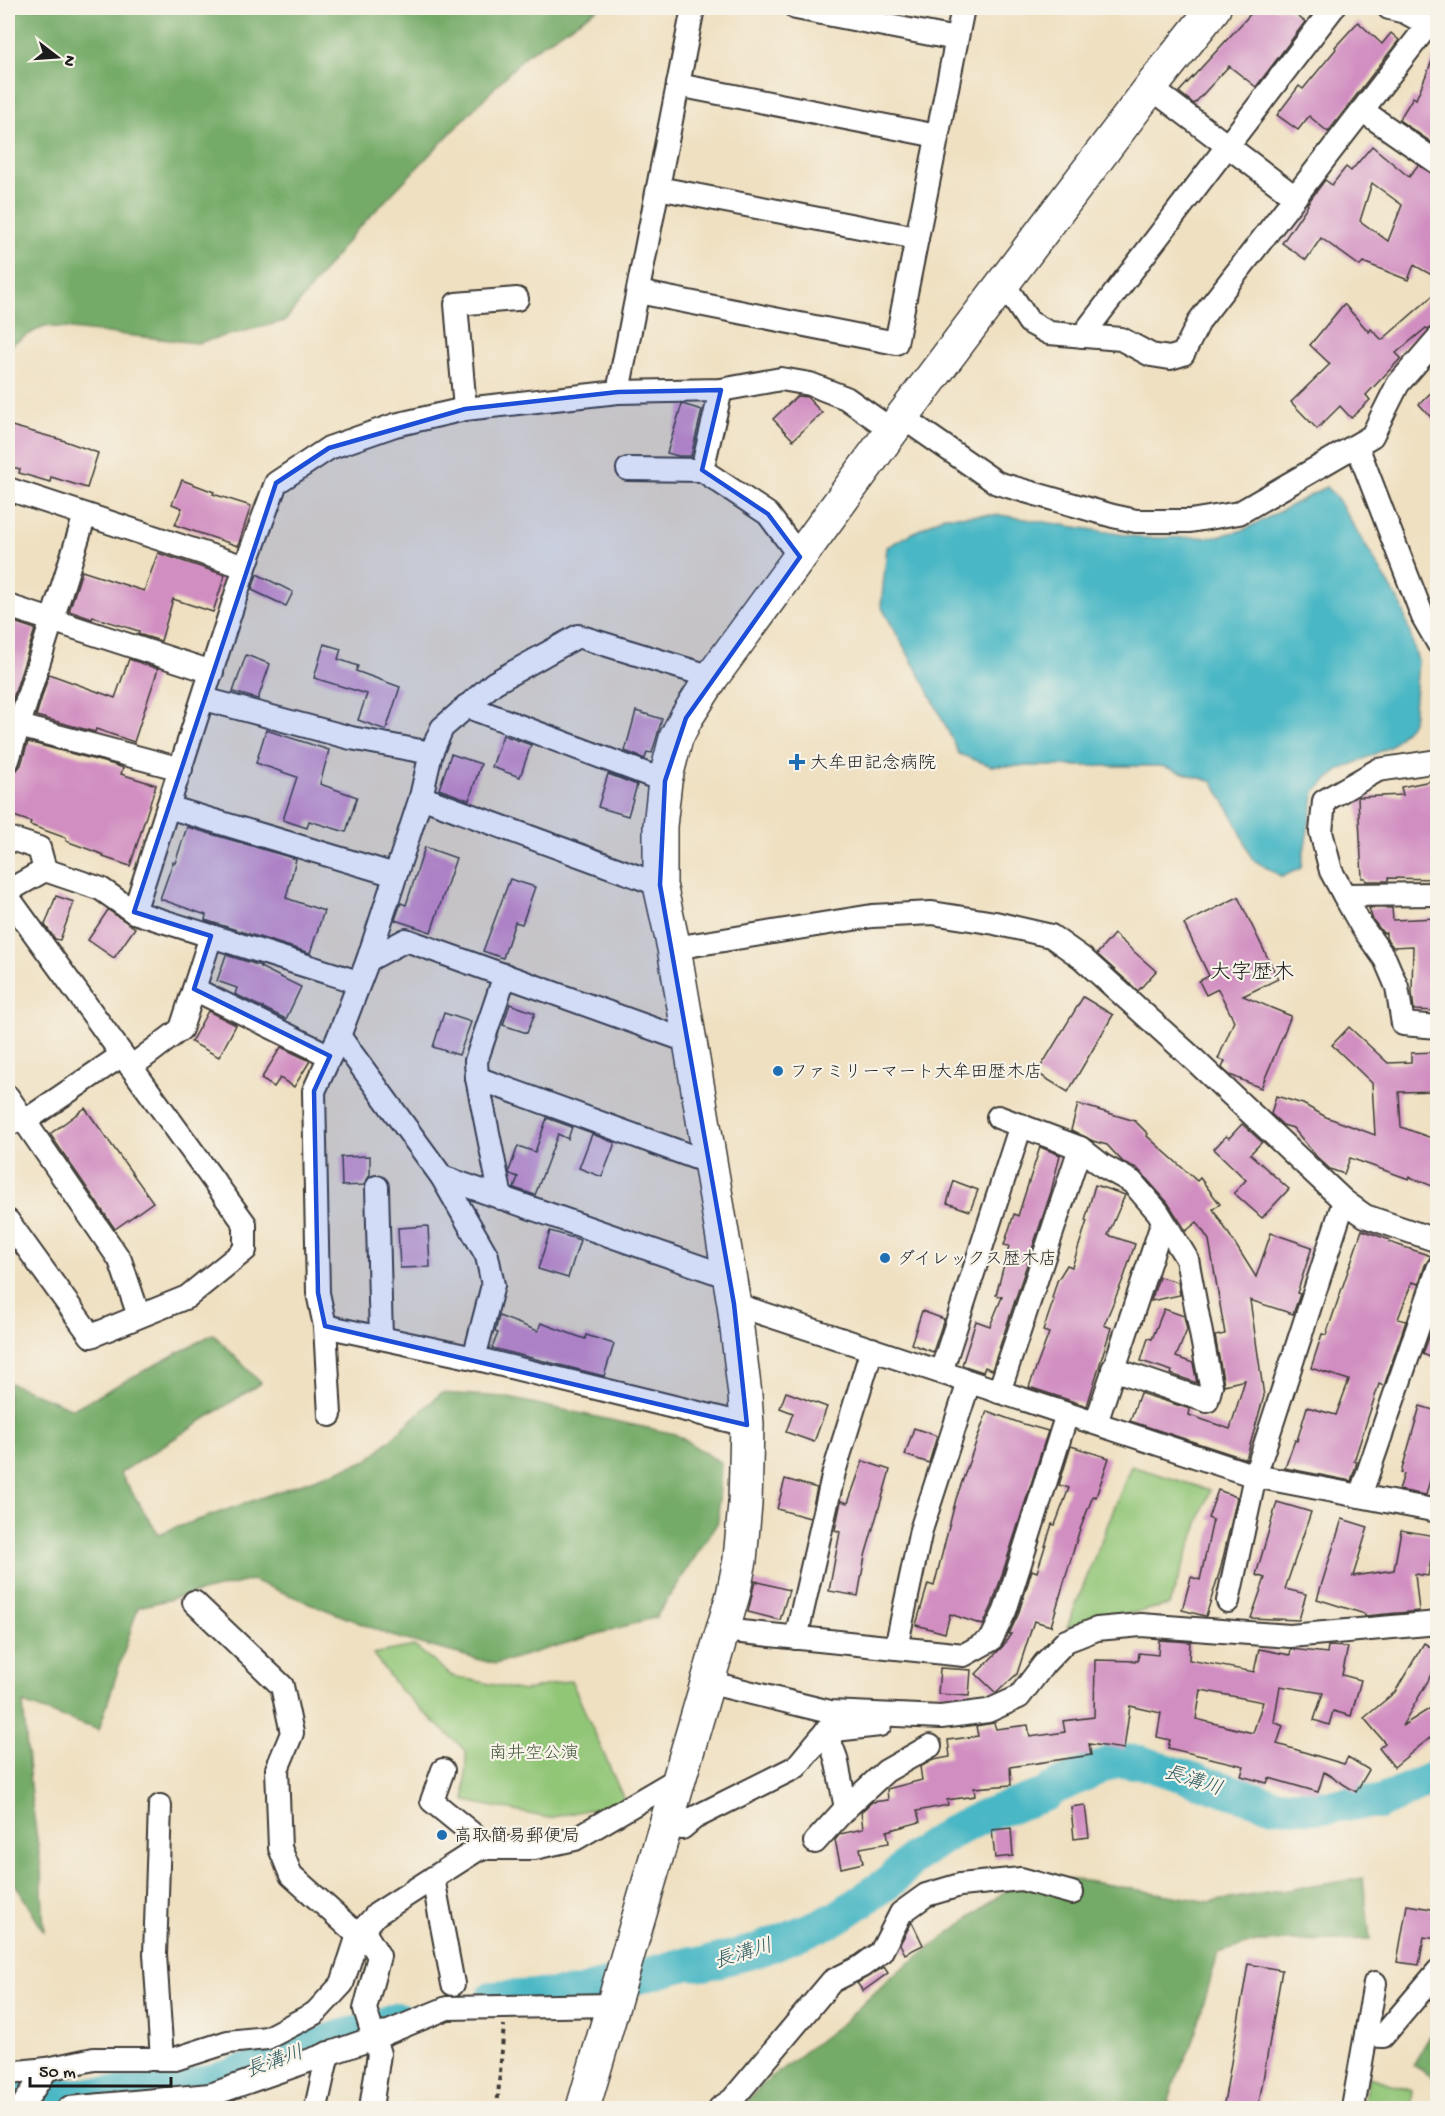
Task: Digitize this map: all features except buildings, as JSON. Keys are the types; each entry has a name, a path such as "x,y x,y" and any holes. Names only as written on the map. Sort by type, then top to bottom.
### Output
{"street":[{"path":"618,392 693,8"},
{"path":"796,8 956,39"},
{"path":"638,292 896,343 963,8"},
{"path":"583,2109 734,1595 745,1504 747,1425 731,1290 674,948 660,885 660,826 665,781 676,738 712,677 897,424 1214,8"},
{"path":"1082,336 1333,8"},
{"path":"1004,284 1029,322 1049,333 1121,339 1150,355 1170,358 1183,354 1200,320 1434,21 1389,8"},
{"path":"678,86 937,136"},
{"path":"1151,88 1295,197"},
{"path":"1363,111 1437,163"},
{"path":"658,188 916,238"},
{"path":"465,409 456,304 518,299"},
{"path":"134,912 245,567 276,483 329,448 395,425 465,409 618,392 721,390 781,380 810,384 846,398 897,424 998,483 1136,521 1190,521 1239,513 1372,436 1398,384 1437,338"},
{"path":"702,470 721,390"},
{"path":"1357,446 1423,617 1437,643"},
{"path":"628,469 702,470 768,514 800,557"},
{"path":"8,489 245,567"},
{"path":"8,760 13,724 51,620 85,514"},
{"path":"8,606 212,672"},
{"path":"330,1415 325,1326 318,1293 314,1091 368,960 421,797 431,753 442,728 495,682 579,636 712,677"},
{"path":"204,699 351,738 431,753"},
{"path":"466,706 665,781"},
{"path":"13,724 181,769"},
{"path":"1437,761 1378,770 1324,801 1321,832 1331,871 1362,927 1385,959 1397,987 1402,1024 1437,1027"},
{"path":"421,797 660,885"},
{"path":"168,807 395,875"},
{"path":"8,838 39,848 45,870"},
{"path":"8,891 45,870 101,889 134,912 358,982"},
{"path":"1344,895 1437,894"},
{"path":"8,897 245,1224 245,1250 187,1297 91,1336 8,1221"},
{"path":"674,948 872,916 932,913 995,922 1051,936 1100,973 1344,1200 1365,1216 1437,1241"},
{"path":"16,1122 181,1029 211,936"},
{"path":"368,960 406,940 690,1042"},
{"path":"501,1198 477,1078 476,1061 505,975"},
{"path":"194,989 334,1046 442,1177 487,1256 493,1285 474,1358"},
{"path":"477,1078 710,1163"},
{"path":"8,1097 16,1122 120,1260 139,1316"},
{"path":"998,1117 1080,1148 1103,1166 1132,1182 1163,1221 1187,1258 1211,1386 1207,1401 1113,1370"},
{"path":"941,1372 1021,1125"},
{"path":"999,1392 1080,1148"},
{"path":"442,1177 501,1198 872,1349 969,1382 1255,1476 1437,1511"},
{"path":"377,1188 381,1338"},
{"path":"1228,1601 1255,1476 1344,1200"},
{"path":"1096,1423 1163,1221"},
{"path":"1360,1496 1437,1269"},
{"path":"325,1326 474,1358 747,1425"},
{"path":"796,1638 834,1472 872,1349"},
{"path":"896,1648 921,1530 969,1382"},
{"path":"722,1630 964,1655 991,1640 1005,1611 1066,1414"},
{"path":"194,1602 282,1686 292,1733 277,1769 280,1848 291,1875 361,1932 379,1956 365,2009 379,2054 371,2109"},
{"path":"682,1828 694,1818 796,1767 825,1731 988,1711 1019,1697 1044,1664 1066,1641 1097,1629 1141,1625 1290,1636 1437,1623"},
{"path":"707,1682 830,1712 941,1717"},
{"path":"825,1731 836,1758 846,1808"},
{"path":"815,1842 846,1808 886,1771 930,1746"},
{"path":"443,1770 432,1801 475,1836 480,1848"},
{"path":"8,2073 47,2069 94,2059 175,2059 228,2042 267,2038 315,2013 342,1984 361,1932 377,1914 432,1878 480,1848 534,1848 574,1839 679,1778"},
{"path":"160,1806 155,1954 162,2059"},
{"path":"432,1878 453,1984"},
{"path":"720,2109 732,2100 832,1981 862,1966 881,1952 901,1913 926,1895 960,1885 1021,1879 1072,1893"},
{"path":"1366,2035 1383,2036 1437,1971"},
{"path":"1353,2109 1375,1983"},
{"path":"69,2109 210,2095 374,2038 447,2008 613,2005"},
{"path":"316,2109 328,2053"},
{"path":"21,2109 47,2069"}],"path":[{"path":"497,2109 505,2018"}],"highlighted area":[{"path":"721,390 702,470 768,514 800,557 686,718 665,781 660,885 734,1304 747,1425 325,1326 318,1293 314,1091 330,1056 194,989 211,936 134,912 276,483 329,448 465,409 618,392"}],"green space":[{"path":"8,8 599,8 526,55 352,235 285,321 197,343 44,326 8,346"},
{"path":"213,1334 261,1383 120,1473 158,1534 368,1460 441,1393 504,1397 675,1434 721,1463 718,1522 656,1617 495,1664 392,1636 252,1580 138,1607 99,1730 23,1703 31,1796 41,1867 44,1932 8,1872 8,1382 73,1409"},
{"path":"1131,1466 1210,1490 1169,1605 1067,1627"},
{"name":"南井空公演","path":"414,1646 452,1676 523,1691 571,1680 625,1802 549,1818 465,1801 466,1751 399,1689 373,1654"},
{"path":"1363,1878 1370,1939 1256,1942 1218,1953 1192,2045 1176,2077 1167,2108 741,2108 764,2083 847,2019 892,1976 1012,1886 1060,1879 1086,1881 1210,1902"},
{"path":"1437,2024 1437,2080 1413,2065"},
{"path":"1369,2077 1413,2091 1411,2108 1362,2108"}],"water":[{"path":"1326,487 1337,498 1402,606 1418,661 1413,722 1390,747 1338,771 1315,791 1301,868 1282,877 1252,859 1235,820 1213,782 1161,766 991,766 959,754 926,686 881,606 887,547 944,516 1000,515 1145,538 1213,537 1244,530"}],"waterway":[{"name":"長溝川","path":"493,1998 584,1994 591,1990 689,1963 704,1964 756,1951 835,1919 892,1880 913,1858 950,1833 989,1814 1047,1794 1052,1789 1114,1761 1140,1762 1274,1805 1329,1807 1356,1802 1378,1803 1438,1776"},
{"name":"長溝川","path":"8,2098 167,2091 230,2076 398,2019"}],"place":[{"name":"大牟田記念病院","path":"797,762"},
{"name":"ファミリーマート大牟田歴木店","path":"778,1071"},
{"name":"ダイレックス歴木店","path":"885,1258"},
{"name":"高取簡易郵便局","path":"442,1835"}],"district":[{"name":"大字歴木","path":"1252,971"}]}
